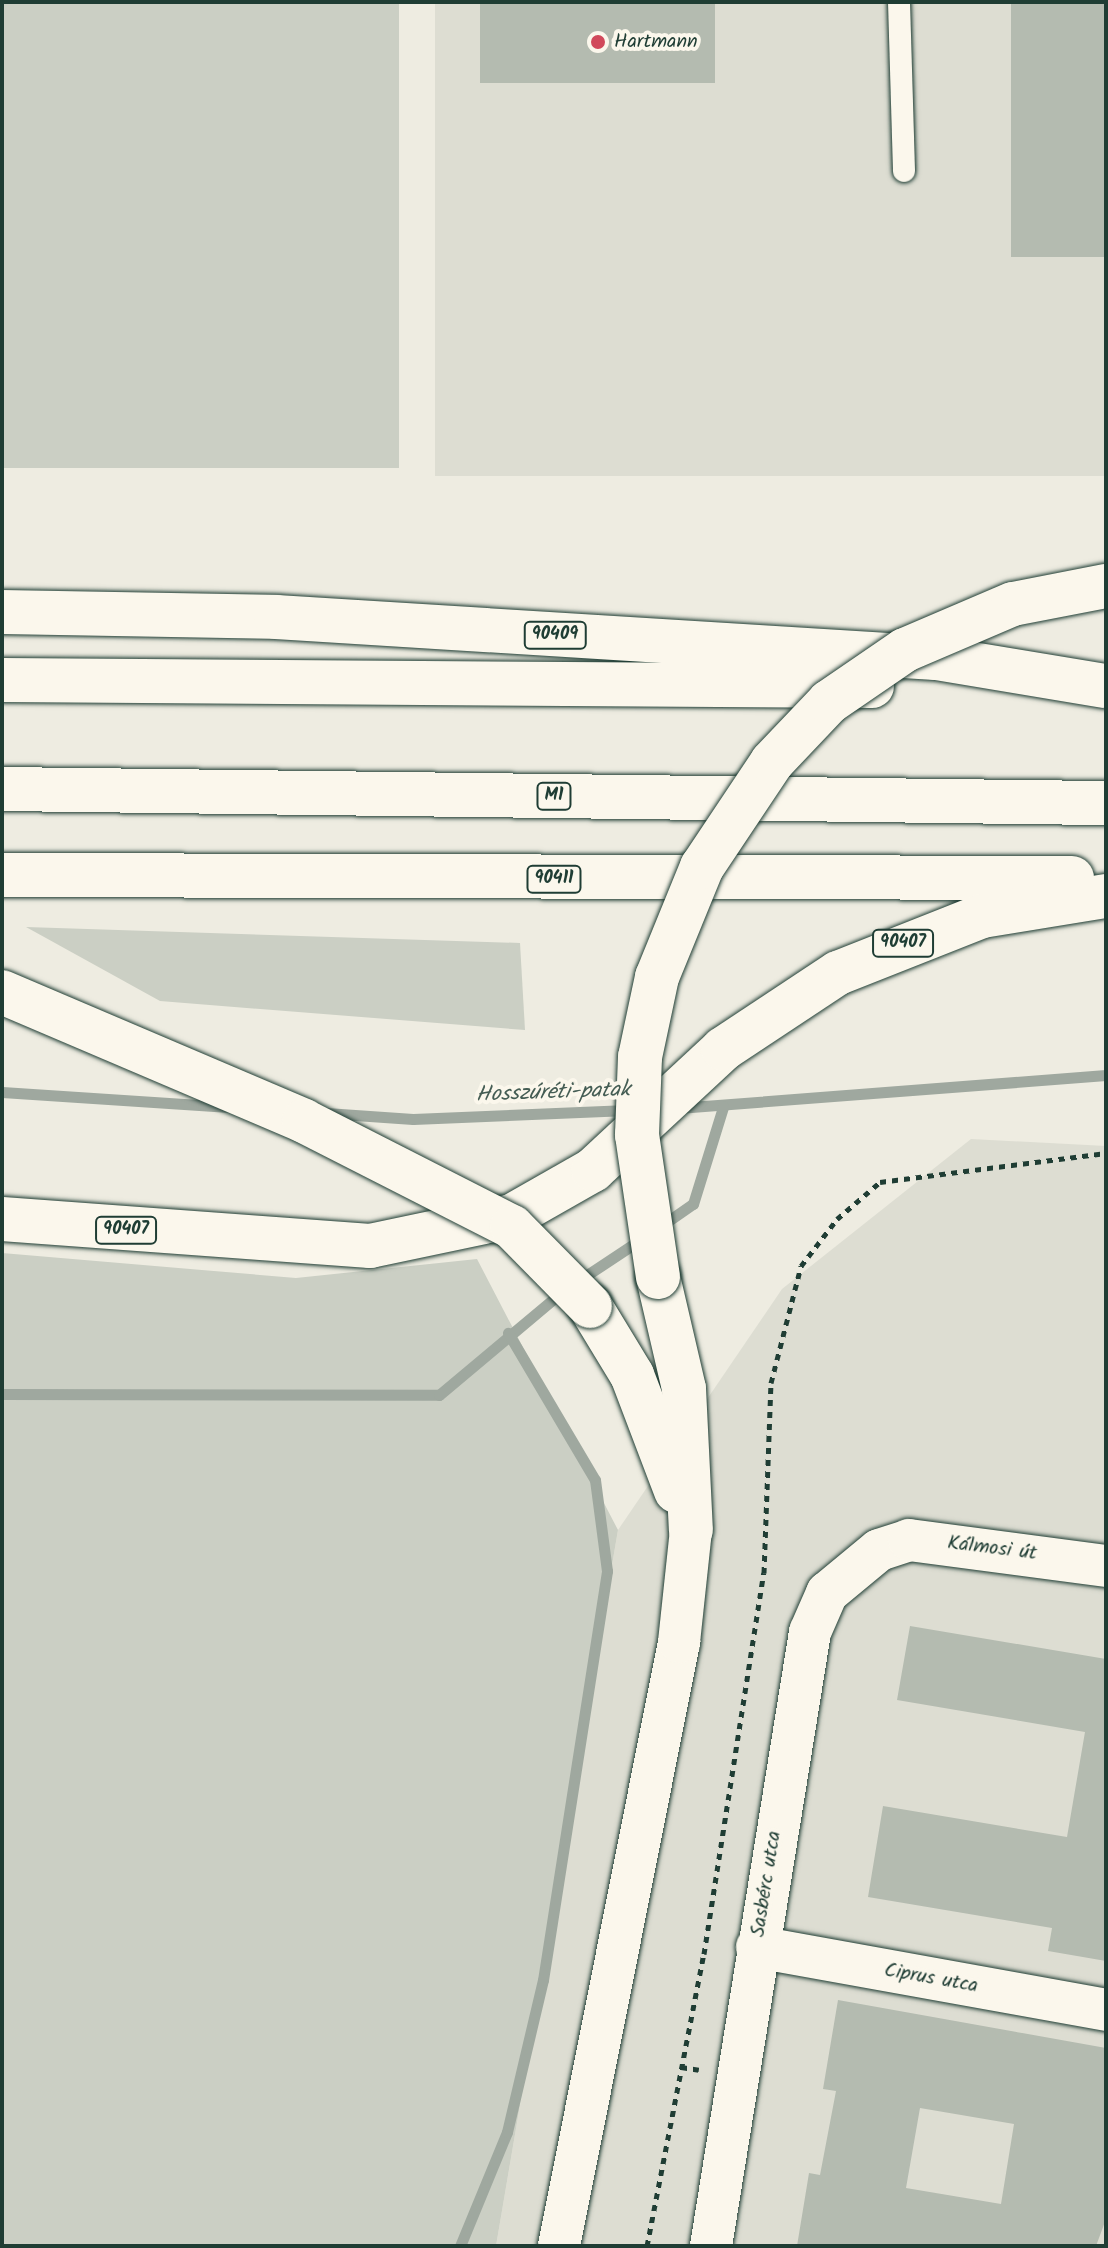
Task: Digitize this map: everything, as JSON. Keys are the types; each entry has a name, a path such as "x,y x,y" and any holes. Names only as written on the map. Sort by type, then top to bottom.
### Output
{"highway":[{"path":"691,1530 684,1389 658,1277 637,1135 640,1057 657,977 702,867 772,762 854,685 905,650 1013,604 1106,586"},
{"name":"90409","path":"2,612 276,617 936,658 1106,686"},
{"path":"2,680 1106,686"},
{"name":"M1","path":"2,789 1106,803"},
{"name":"90411","path":"2,875 1106,878"},
{"name":"90407","path":"2,1219 370,1246 512,1216 593,1170 723,1049 826,980 911,939 982,916 1106,896"},
{"path":"2,992 304,1121 512,1227 590,1306 632,1375 691,1530"}],"street":[{"path":"559,2246 679,1642 691,1530"},
{"name":"Kálmosi út","path":"879,1550 909,1540 1106,1566"},
{"name":"Sasbérc utca","path":"711,2246 810,1632 827,1593 879,1550"},
{"name":"Ciprus utca","path":"757,1947 1106,2010"}],"lane":[{"path":"899,2 904,171"}],"shaded area":[{"path":"2,2 399,2 399,468 2,468"},
{"path":"435,2 1106,2 1106,476 435,476"},
{"path":"26,927 520,943 525,1030 160,1001"},
{"path":"971,1139 1106,1146 1106,2246 496,2246 618,1530 782,1289"},
{"path":"2,1253 296,1278 477,1259 618,1530 496,2246 2,2246"}],"building":[{"name":"Hartmann","path":"480,2 715,2 715,83 480,83"},
{"path":"1011,2 1106,2 1106,257 1011,257"},
{"path":"910,1626 1106,1659 1106,1961 1048,1951 1052,1928 868,1897 883,1806 1067,1837 1085,1732 897,1700"},
{"path":"838,2000 1106,2048 1106,2219 1096,2246 797,2246 809,2173 820,2175 836,2091 823,2089","holes":["920,2108 1014,2124 1001,2204 906,2188"]}],"waterway":[{"name":"Hosszúréti-patak","path":"678,1108 1106,1075"},
{"name":"Hosszúréti-patak","path":"2,1092 225,1107"},
{"path":"661,1226 693,1204 723,1107"},
{"name":"Hosszúréti-patak","path":"326,1113 413,1119 628,1110"},
{"path":"578,1281 643,1238"},
{"path":"2,1394 439,1395 563,1291"},
{"path":"460,2246 507,2132 543,1980 607,1571 595,1480 508,1333"}],"place":[{"name":"Hartmann","path":"598,42"}]}
